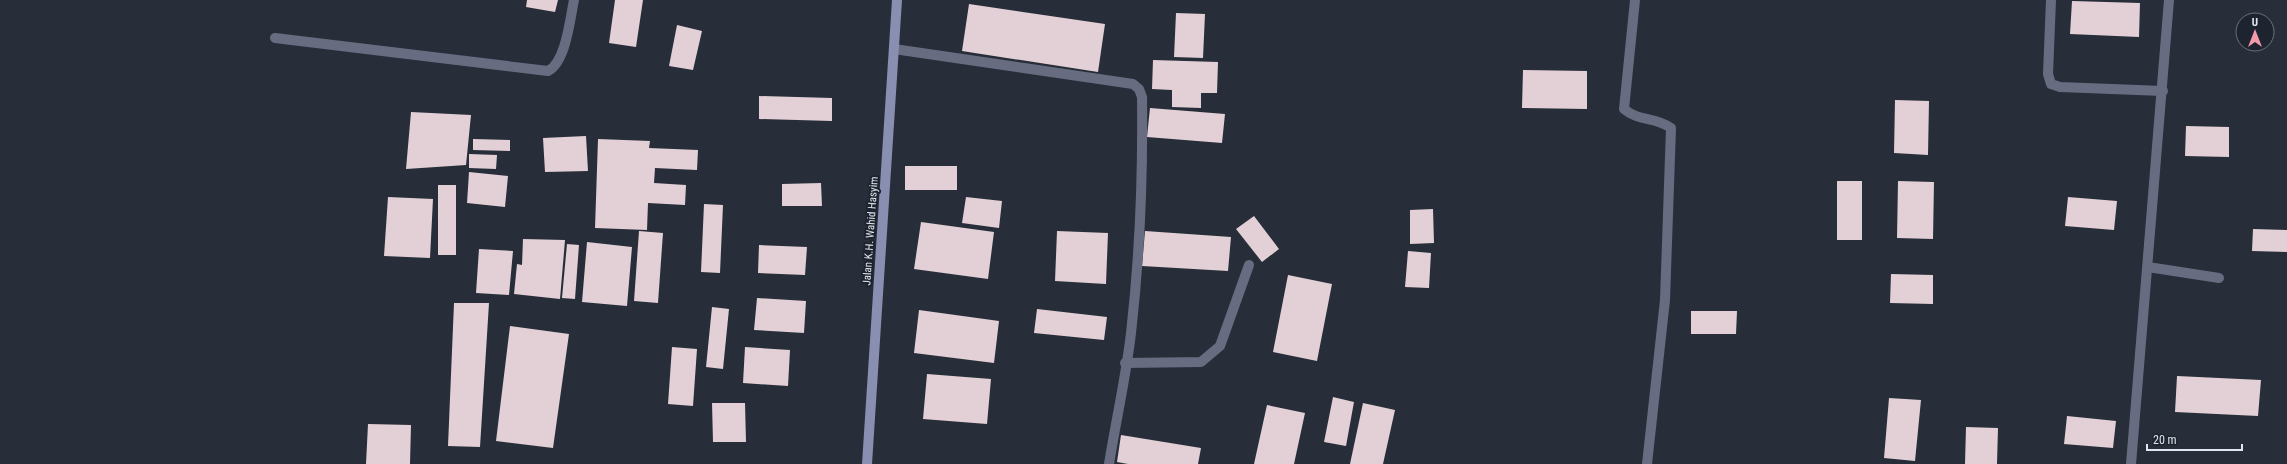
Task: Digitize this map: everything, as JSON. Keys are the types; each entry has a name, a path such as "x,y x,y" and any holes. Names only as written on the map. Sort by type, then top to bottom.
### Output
{"main road":[{"name":"Jalan K.H. Wahid Hasyim","path":"868,464 897,0"}],"street":[{"path":"275,38 548,71 556,68 561,58 574,0"},
{"path":"1635,0 1624,109 1633,117 1662,121 1671,128 1665,300 1647,464"},
{"path":"2052,0 2048,74 2052,84 2060,87 2163,91"},
{"path":"2131,464 2163,91 2169,0"},
{"path":"894,49 1133,84 1139,89 1142,97 1143,172 1137,270 1131,334 1109,464"},
{"path":"1126,363 1201,362 1211,355 1220,346 1249,265"},
{"path":"2148,267 2219,278"}],"building":[{"path":"527,0 558,0 555,12 526,7"},
{"path":"615,0 643,0 636,47 609,43"},
{"path":"2072,1 2140,3 2139,37 2070,34"},
{"path":"969,4 1105,24 1098,72 962,51"},
{"path":"1176,13 1205,14 1203,58 1174,57"},
{"path":"677,25 702,31 693,70 669,66"},
{"path":"1153,60 1218,62 1217,93 1201,93 1201,108 1172,107 1172,90 1152,89"},
{"path":"1523,70 1587,71 1587,109 1522,108"},
{"path":"759,96 832,98 832,121 759,119"},
{"path":"1895,100 1929,101 1928,155 1894,153"},
{"path":"1150,108 1225,114 1222,143 1147,137"},
{"path":"411,112 471,115 466,165 406,169"},
{"path":"2186,126 2229,127 2229,157 2185,156"},
{"path":"586,136 588,171 545,172 543,138"},
{"path":"473,139 510,140 510,151 473,150"},
{"path":"598,139 650,141 649,148 698,150 697,170 655,168 654,183 686,185 685,205 648,203 647,230 595,228"},
{"path":"469,154 497,155 496,169 469,168"},
{"path":"905,166 957,166 957,190 905,190"},
{"path":"469,172 508,176 505,207 467,203"},
{"path":"1837,181 1862,181 1862,240 1837,240"},
{"path":"1898,181 1934,182 1933,239 1897,238"},
{"path":"821,183 822,206 782,206 782,184"},
{"path":"438,185 456,185 456,255 438,255"},
{"path":"388,197 433,199 430,258 384,256"},
{"path":"966,197 1002,201 999,228 962,223"},
{"path":"2068,197 2117,201 2114,230 2065,226"},
{"path":"704,204 723,205 720,273 701,272"},
{"path":"1433,209 1434,243 1410,244 1410,210"},
{"path":"1254,216 1279,249 1262,262 1236,229"},
{"path":"921,222 994,232 988,279 914,269"},
{"path":"2253,229 2287,230 2287,252 2252,251"},
{"path":"639,231 663,233 658,303 634,301"},
{"path":"1057,231 1108,233 1106,284 1055,281"},
{"path":"1145,231 1231,237 1228,271 1142,266"},
{"path":"523,239 565,240 560,299 514,294 517,264 522,265"},
{"path":"587,242 632,247 627,306 582,302"},
{"path":"567,244 579,245 575,299 562,298"},
{"path":"759,245 807,247 805,275 758,273"},
{"path":"479,249 513,251 509,295 476,293"},
{"path":"1408,251 1431,253 1429,288 1405,287"},
{"path":"1891,274 1933,275 1933,304 1890,303"},
{"path":"1288,275 1332,284 1317,361 1273,352"},
{"path":"757,298 806,301 804,333 754,330"},
{"path":"454,303 489,303 480,447 448,446"},
{"path":"712,307 729,309 723,369 706,367"},
{"path":"1037,309 1107,317 1104,340 1034,333"},
{"path":"919,310 999,321 994,363 914,353"},
{"path":"1691,311 1737,311 1736,334 1691,334"},
{"path":"510,326 569,334 553,448 496,441"},
{"path":"672,347 697,349 693,406 668,404"},
{"path":"745,347 790,350 788,386 743,383"},
{"path":"927,374 991,379 987,424 923,419"},
{"path":"2177,376 2261,380 2258,416 2175,412"},
{"path":"1333,397 1354,402 1346,446 1324,442"},
{"path":"1889,398 1921,400 1915,461 1884,458"},
{"path":"712,403 745,403 746,442 713,442"},
{"path":"1363,403 1395,410 1383,464 1350,464"},
{"path":"1267,405 1305,413 1294,464 1254,464"},
{"path":"2067,416 2116,421 2113,448 2064,444"},
{"path":"368,424 411,425 410,464 366,464"},
{"path":"1966,427 1998,428 1997,464 1965,464"},
{"path":"1121,435 1201,448 1198,464 1128,464 1117,462"}]}
